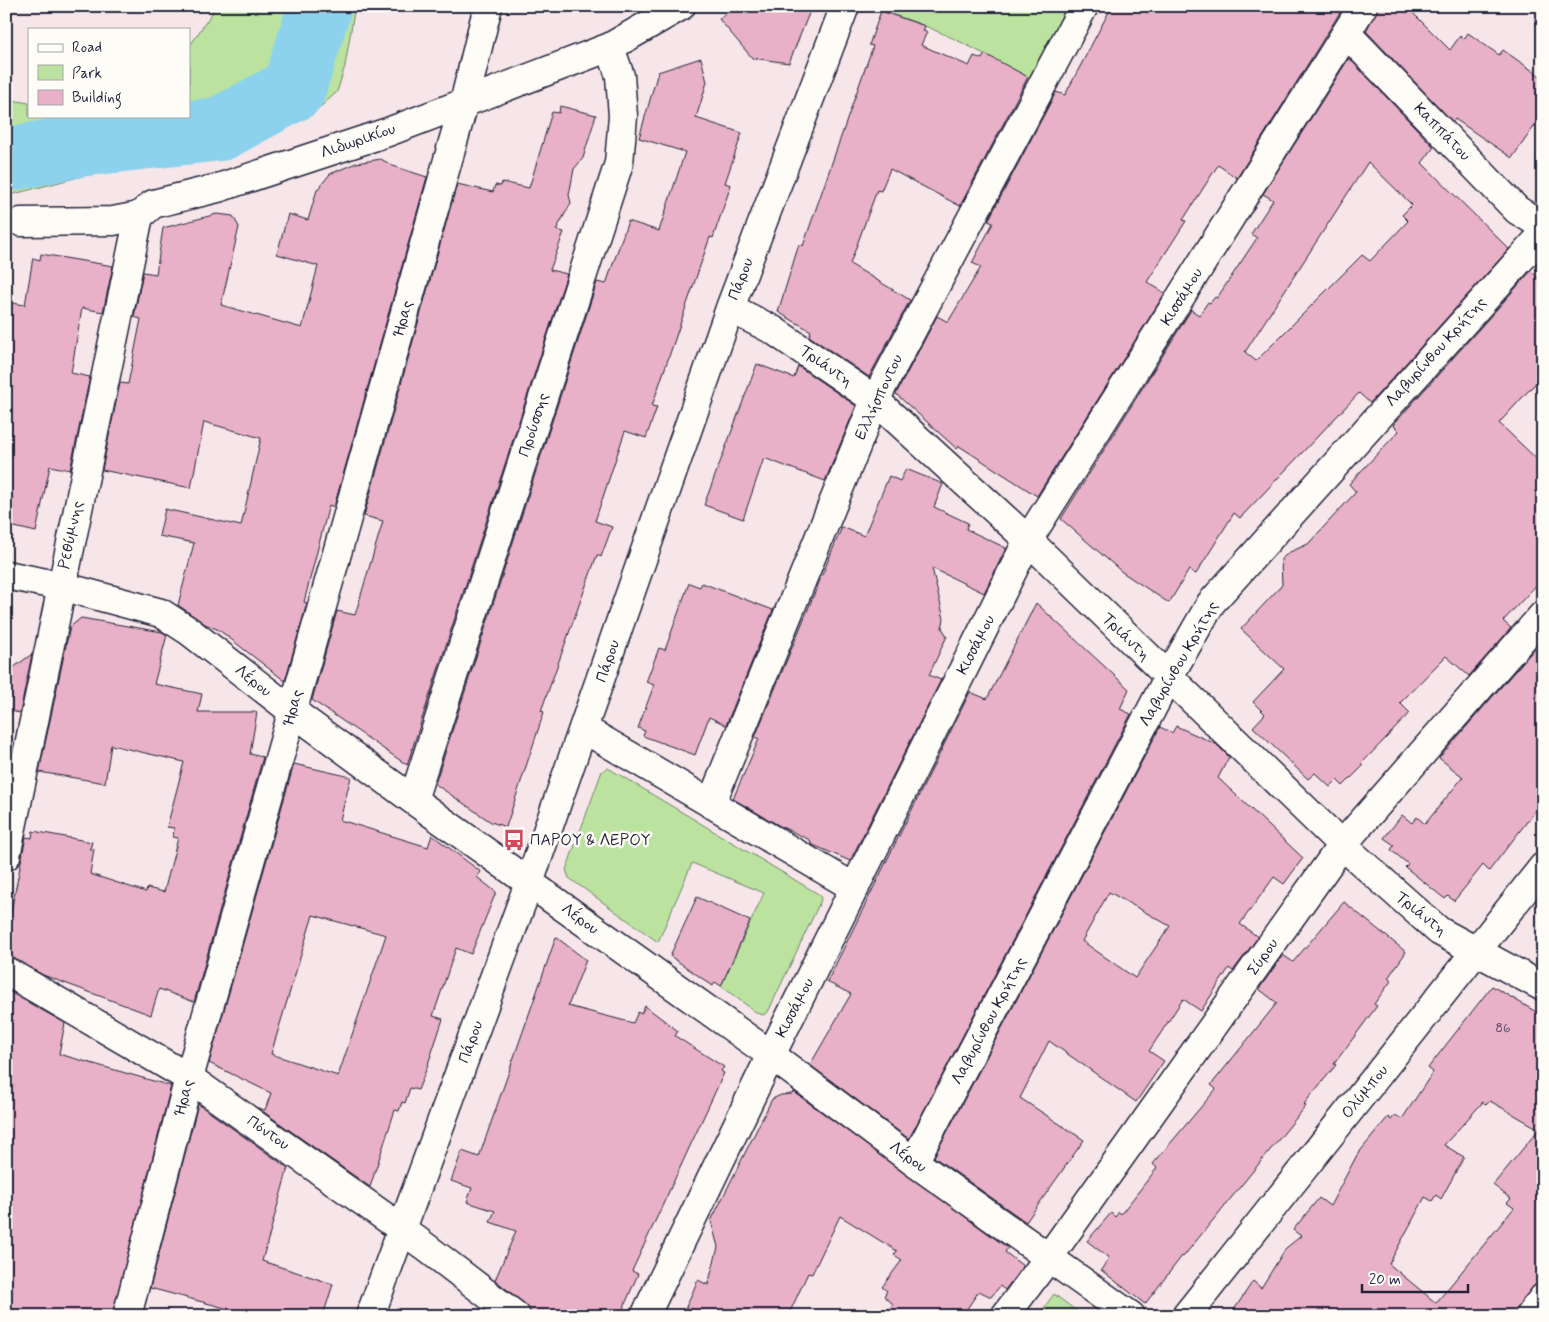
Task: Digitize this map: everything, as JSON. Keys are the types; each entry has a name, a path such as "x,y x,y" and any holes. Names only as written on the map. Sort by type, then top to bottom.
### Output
{"street":[{"name":"Ήρας","path":"127,1316 189,1078 464,103 488,6"},
{"name":"Λιδωρικίου","path":"21,222 113,221 139,216 152,204 218,188 388,132 610,48 681,6"},
{"name":"Πάρου","path":"370,1316 530,883 730,308 845,6"},
{"name":"Ελλήσποντου","path":"711,804 875,400 1084,6"},
{"name":"Κισσάμου","path":"645,1316 771,1055 1028,540 1363,6"},
{"name":"Καππάτου","path":"1346,33 1517,210 1543,226"},
{"name":"Προύσσης","path":"413,800 619,163 623,116 620,76 610,48"},
{"name":"Ρεθύμνης","path":"6,856 139,216"},
{"name":"Λαβυρίνθου Κρήτης","path":"914,1162 1168,678 1211,603 1543,234"},
{"name":"Τριάντη","path":"730,308 773,330 875,400 1028,540 1342,845 1439,931 1543,987"},
{"name":"Λέρου","path":"6,574 61,586 161,613 189,631 292,712 413,800 771,1055 914,1162 1131,1316"},
{"name":"Σύρου","path":"1005,1316 1342,845 1543,615"},
{"path":"584,729 855,888"},
{"name":"Ολύμπου","path":"1186,1316 1543,867"},
{"name":"Πόντου","path":"6,971 189,1078 402,1228 516,1316"},
{"path":"1529,1316 1543,1298"}],"green space":[{"path":"213,6 355,6 345,66 337,92 309,117 6,196 6,99 28,103 28,118 190,118 190,46 212,13"},
{"path":"870,6 1067,6 1031,79 952,38 911,21 869,9"},
{"path":"608,768 820,895 821,900 768,1012 763,1015 757,1013 721,986 764,893 692,863 658,942 569,878 566,870 602,771"},
{"path":"1054,1294 1083,1316 1038,1316"}],"building":[{"path":"736,6 812,6 789,63 752,58 719,19"},
{"path":"1112,6 1344,6 1237,178 1218,165 1183,220 1186,221 1147,282 1165,293 1037,496 959,446 957,449 896,394 937,316 948,322 981,267 972,263 993,223 988,221 1056,92 1065,95"},
{"path":"1379,6 1406,6 1450,50 1460,36 1464,39 1468,33 1499,55 1503,50 1543,78 1543,114 1512,158 1455,119 1453,122 1366,31"},
{"path":"881,11 925,26 923,31 927,32 921,45 969,66 974,56 982,59 985,54 1028,77 960,206 890,169 881,191 877,190 850,264 910,300 869,377 809,336 811,331 778,312 799,244 803,246 873,46 869,45"},
{"path":"701,58 707,82 696,118 742,133 725,183 731,185 713,238 710,237 652,406 657,407 646,438 625,431 595,521 612,527 601,557 597,555 541,711 544,712 506,827 491,822 435,784 597,282 606,284 628,221 659,231 685,152 639,138 658,72"},
{"path":"1349,58 1434,147 1422,163 1509,249 1370,403 1359,393 1240,518 1234,513 1196,574 1189,570 1169,603 1122,572 1061,519 1191,310 1199,315 1208,302 1210,303 1215,297 1217,298 1257,238 1251,234 1273,200 1263,194","holes":["1368,162 1412,205 1402,215 1408,221 1370,261 1362,255 1256,361 1245,352"]},
{"path":"560,106 596,115 583,158 574,169 569,195 571,203 556,230 564,232 550,270 567,274 407,765 312,700 337,611 355,615 383,521 364,516 457,184 493,192 495,185 501,186 502,182 529,188 552,112 559,113"},
{"path":"381,159 393,166 427,177 334,507 329,505 304,602 307,603 285,681 219,630 205,624 178,605 194,543 159,536 165,509 241,526 261,438 204,422 191,488 102,470 120,383 128,384 141,319 134,317 143,272 156,274 163,228 217,214 233,216 239,227 221,305 302,328 318,266 277,254 288,214 308,220 317,190 330,174 356,163"},
{"path":"41,254 113,266 103,312 82,308 71,373 90,377 70,470 50,466 36,532 6,525 6,302 25,305 33,258 40,260"},
{"path":"1531,271 1543,282 1543,375 1499,423 1543,465 1543,578 1503,621 1511,628 1469,676 1446,656 1400,703 1410,713 1361,764 1363,766 1343,786 1337,780 1330,787 1315,773 1308,779 1253,727 1265,714 1253,702 1284,669 1241,629 1282,585 1281,559 1290,552 1308,544 1356,492 1349,484 1399,431 1393,425"},
{"path":"757,364 794,378 798,366 856,406 825,481 764,458 743,519 704,505"},
{"path":"906,469 943,484 934,507 968,523 966,529 1006,548 984,593 932,568 944,619 942,628 947,636 929,675 941,680 850,861 811,844 810,840 780,826 733,799 759,739 755,737 842,527 864,536 889,476 900,481"},
{"path":"689,583 700,587 702,583 773,610 726,725 709,717 695,755 643,736 645,731 638,728 654,685 646,682 659,648 665,650"},
{"path":"1036,603 1129,689 1120,709 1131,714 909,1139 810,1065 851,994 827,982 970,692 987,699"},
{"path":"81,618 162,632 167,635 154,684 202,694 198,712 257,712 250,754 263,757 194,1002 159,989 151,1015 43,975 6,955 6,937 26,837 32,838 33,831 92,842 90,849 94,849 90,874 146,892 147,888 164,892 178,838 173,837 174,828 167,827 184,762 111,745 105,783 39,772 70,627"},
{"path":"1536,647 1543,652 1543,801 1489,871 1483,865 1454,901 1448,896 1445,899 1405,867 1408,864 1391,850 1394,845 1384,838 1402,815 1412,823 1417,817 1425,824 1463,777 1439,758"},
{"path":"32,654 20,713 6,710 6,673"},
{"path":"1176,726 1216,744 1229,757 1218,778 1303,858 1284,884 1274,877 1240,924 1258,937 1233,971 1229,968 1201,1011 1183,999 1149,1051 1164,1061 1136,1102 1049,1041 1020,1098 1084,1140 1026,1222 934,1157 1160,727 1172,733","holes":["1109,892 1170,926 1135,978 1082,941"]},
{"path":"294,764 351,777 340,820 428,847 432,835 481,872 477,877 496,892 471,954 456,948 433,1016 443,1019 426,1070 418,1090 410,1088 405,1103 402,1102 399,1111 395,1110 370,1187 258,1108 265,1110 271,1093 209,1063","holes":["313,915 386,935 338,1076 271,1054"]},
{"path":"697,897 750,921 721,986 715,982 713,986 670,956"},
{"path":"1344,902 1406,952 1388,978 1391,981 1374,1004 1377,1006 1334,1064 1336,1065 1304,1104 1306,1106 1182,1256 1145,1304 1101,1270 1109,1258 1087,1241 1111,1213 1115,1217 1119,1212 1121,1214 1157,1168 1153,1164 1216,1089 1211,1085 1277,1003 1259,989 1283,955 1293,962"},
{"path":"556,937 586,960 568,1006 633,1023 638,1012 641,1014 645,1006 678,1031 675,1036 724,1067 721,1071 724,1073 632,1271 638,1274 620,1316 531,1316 525,1304 495,1280 516,1231 490,1222 495,1211 467,1202 472,1188 451,1181 462,1151 479,1157"},
{"path":"1492,986 1543,1016 1543,1276 1511,1316 1230,1316 1253,1281 1261,1288 1286,1248 1301,1236 1293,1230 1319,1198 1330,1206 1357,1155 1388,1117 1391,1120 1395,1115 1402,1119 1433,1072 1428,1068","holes":["1490,1101 1539,1129 1493,1185 1511,1199 1507,1203 1514,1208 1436,1303 1389,1264 1425,1197 1432,1201 1436,1195 1441,1199 1464,1157 1444,1145 1483,1102 1486,1105"]},
{"path":"6,990 65,1023 59,1054 171,1086 112,1316 6,1316"},
{"path":"794,1092 1008,1248 1005,1252 1023,1266 1005,1290 1000,1286 991,1297 979,1291 962,1316 884,1316 893,1304 884,1296 887,1291 882,1287 902,1260 894,1255 897,1251 840,1216 812,1274 808,1273 788,1316 682,1316 698,1280 708,1285 718,1247 711,1221 772,1099"},
{"path":"198,1104 288,1168 262,1261 333,1284 323,1316 255,1316 150,1288"}],"waterway":[{"path":"6,160 79,145 220,129 294,89 320,6"}],"place":[{"name":"ΠΑΡΟΥ & ΛΕΡΟΥ","path":"514,840"}]}
